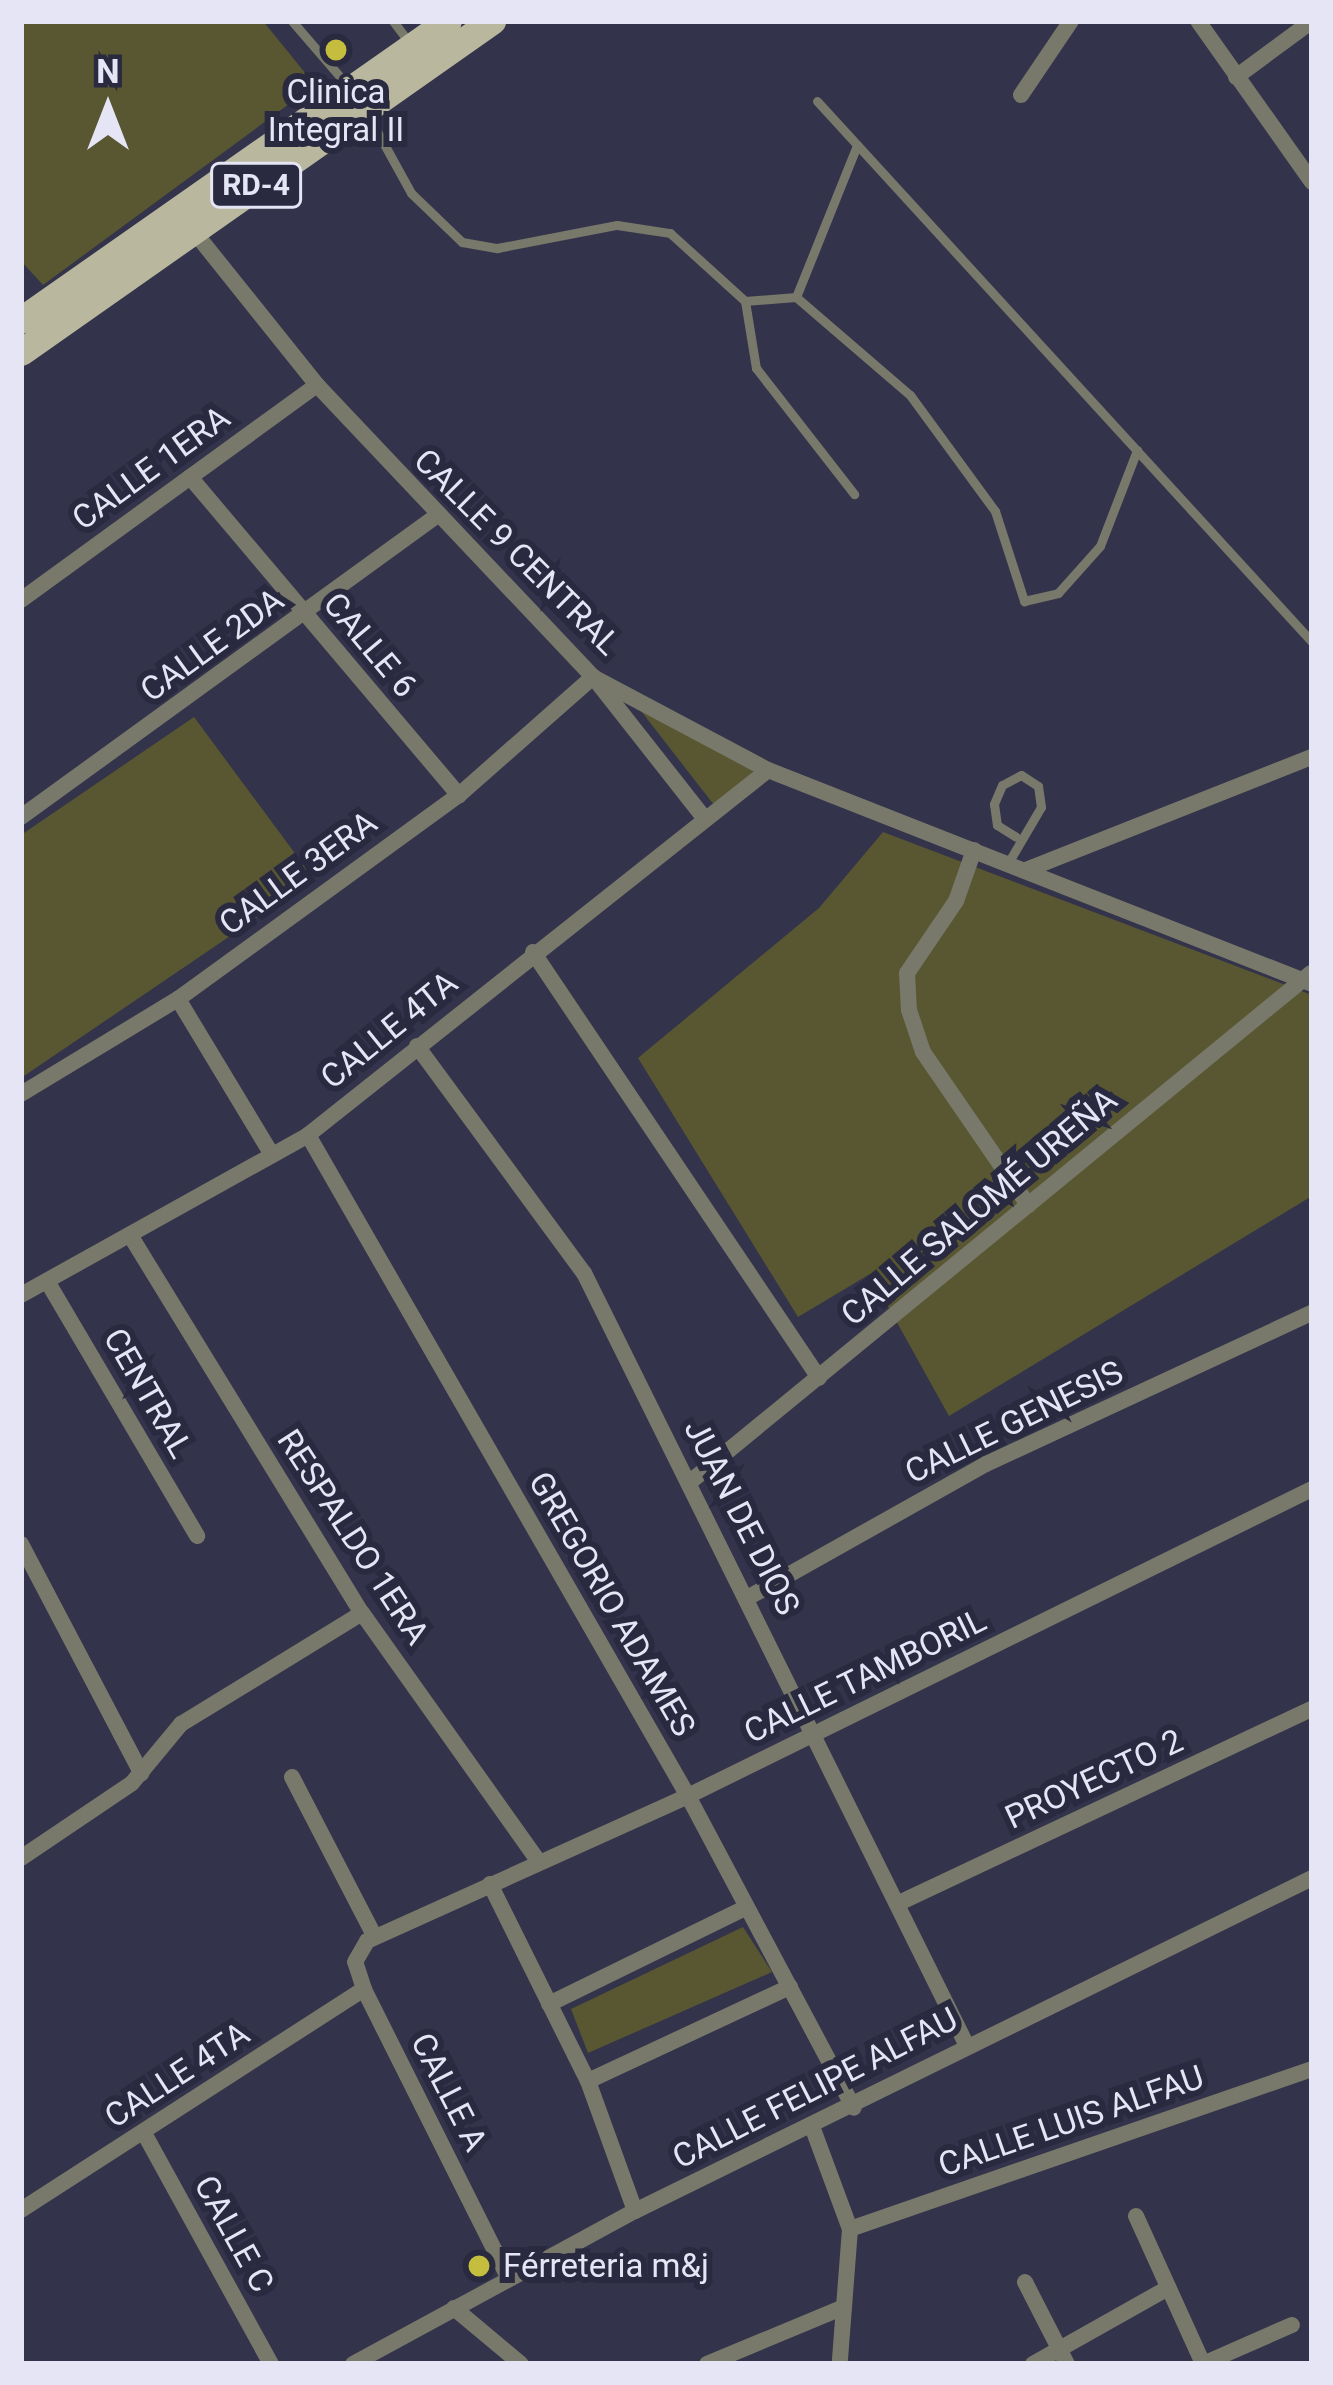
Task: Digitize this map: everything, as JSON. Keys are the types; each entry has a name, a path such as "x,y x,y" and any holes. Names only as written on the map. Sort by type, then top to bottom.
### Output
{"main road":[{"name":"RD-4","path":"358,99 412,46 448,21"},
{"name":"RD-4","path":"21,320 184,220 358,99 492,21"},
{"name":"RD-4","path":"21,352 184,220"}],"street":[{"path":"1021,95 1071,21"},
{"path":"1198,21 1312,182"},
{"path":"1236,77 1312,21"},
{"name":"CALLE 9 CENTRAL","path":"184,220 317,385 435,517 593,677 768,770 1310,978"},
{"name":"CALLE 1ERA","path":"21,600 317,385"},
{"name":"CALLE 6","path":"190,477 459,795"},
{"name":"CALLE 2DA","path":"21,817 306,615 435,517"},
{"path":"593,677 705,819"},
{"name":"CALLE 3ERA","path":"21,1094 178,999 459,795 593,677"},
{"path":"1026,870 1312,757"},
{"name":"CALLE 4TA","path":"21,1295 308,1135 768,770"},
{"path":"974,850 956,901 907,973 909,1010 923,1052 1028,1205"},
{"path":"533,952 819,1378"},
{"name":"CALLE SALOMÉ UREÑA","path":"691,1481 1310,978"},
{"path":"178,999 272,1155"},
{"name":"JUAN DE DIOS","path":"417,1046 584,1273 818,1733 966,2044"},
{"name":"GREGORIO ADAMES","path":"308,1135 688,1796 854,2108"},
{"name":"RESPALDO 1ERA","path":"130,1235 362,1612 539,1862"},
{"name":"CENTRAL","path":"47,1281 197,1536"},
{"name":"CALLE GENESIS","path":"749,1597 986,1464 1312,1313"},
{"name":"CALLE TAMBORIL","path":"375,1937 688,1796 1312,1489"},
{"path":"21,1544 141,1773"},
{"path":"21,1858 141,1773 181,1724 362,1612"},
{"name":"PROYECTO 2","path":"901,1902 1312,1709"},
{"path":"292,1777 375,1937 355,1962 364,1989"},
{"name":"CALLE FELIPE ALFAU","path":"353,2364 635,2211 813,2129 966,2044 1312,1878"},
{"path":"490,1884 588,2081 635,2211"},
{"path":"549,2004 747,1906"},
{"path":"588,2081 790,1987"},
{"name":"CALLE 4TA","path":"21,2210 364,1989"},
{"name":"CALLE A","path":"364,1989 508,2277"},
{"name":"CALLE LUIS ALFAU","path":"850,2229 1312,2069"},
{"path":"813,2129 850,2229 839,2360"},
{"name":"CALLE C","path":"144,2133 271,2364"},
{"path":"1136,2216 1203,2364 1292,2325"},
{"path":"1025,2282 1063,2356"},
{"path":"1033,2364 1063,2356 1168,2288"},
{"path":"707,2364 844,2307"},
{"path":"454,2308 521,2364"}],"lane":[{"path":"292,21 358,99 411,194 462,242 497,248 643,224 670,233 745,301 756,368 854,494"},
{"path":"393,21 412,46"},
{"path":"817,101 1312,642"},
{"path":"796,297 857,145"},
{"path":"745,301 796,297 910,395 956,451 1013,548 1024,601 1058,592 1100,546 1137,449"},
{"path":"1007,863 1016,837 1041,807 1038,786 1021,776 1002,785 994,804 997,825 1016,837"}],"shaded area":[{"path":"21,21 263,21 315,85 43,285 21,261"},
{"path":"641,711 754,771 714,805"},
{"path":"194,717 314,879 24,1076 21,835"},
{"path":"883,832 1312,995 1312,1196 949,1416 870,1274 798,1317 638,1058 819,908"},
{"path":"743,1927 772,1972 588,2053 571,2009"}],"place":[{"name":"Clinica Integral II","path":"336,50"},
{"name":"Férreteria m&j","path":"479,2266"}]}
